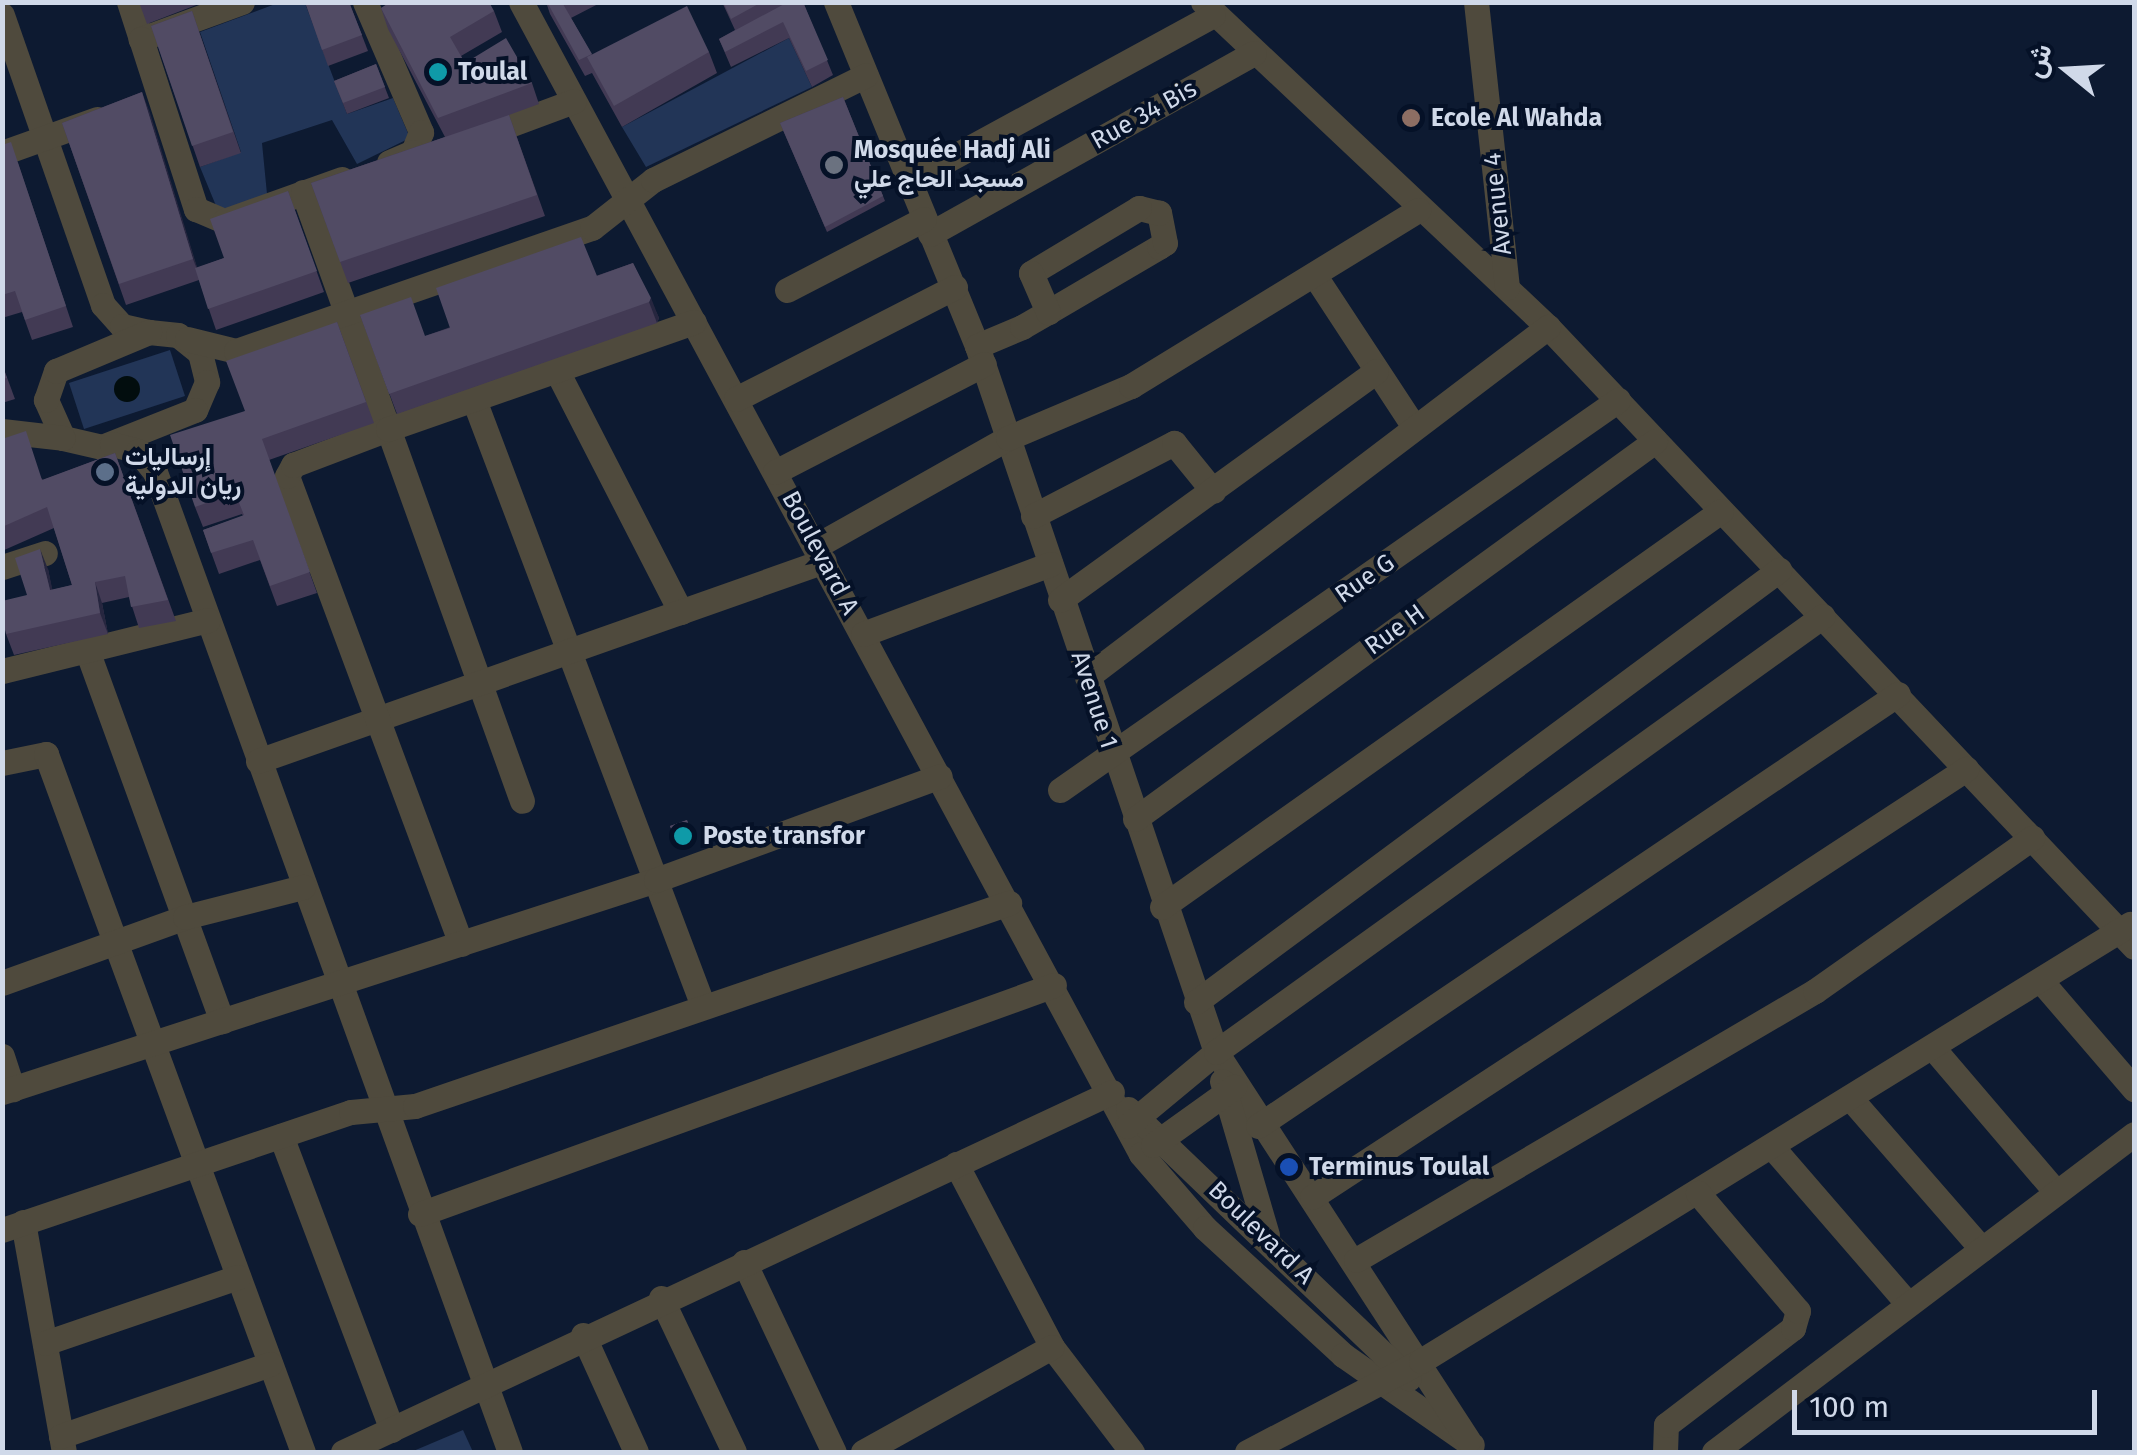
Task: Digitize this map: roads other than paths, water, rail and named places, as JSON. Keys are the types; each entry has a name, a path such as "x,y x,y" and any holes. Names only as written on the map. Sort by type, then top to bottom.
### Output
{"street":[{"path":"129,2 159,97 205,218 224,221 418,146 444,149 574,102"},
{"path":"141,39 242,2"},
{"path":"408,2 369,12 419,125 418,146"},
{"name":"Boulevard A","path":"521,2 1124,1110 1141,1154 1284,1302 1372,1379 1471,1450"},
{"name":"Avenue 1","path":"836,2 927,226 956,287 1162,907 1230,1092"},
{"name":"Avenue 4","path":"1476,2 1507,287"},
{"path":"909,181 1208,8 1418,210 1548,327 2032,838 2130,933 2041,981 1698,1194 1410,1364 1372,1379 1247,1452"},
{"path":"2,15 103,306 122,326 236,351 592,228 630,203 654,180 866,75"},
{"name":"Rue 34 Bis","path":"787,290 927,226 1254,54"},
{"path":"2,153 159,97"},
{"path":"303,192 522,801"},
{"path":"776,472 980,355 1165,243 1159,213 1139,208 1034,271 1048,312"},
{"path":"258,761 563,650 681,612 820,554 1008,438 1132,386 1418,210"},
{"path":"1315,276 1414,427"},
{"path":"736,399 956,287"},
{"path":"8,430 76,357 103,306"},
{"path":"462,944 287,476 293,464 388,428 558,373 694,322"},
{"path":"1087,677 1548,327"},
{"path":"76,357 149,332"},
{"path":"187,339 205,367 204,397"},
{"path":"8,430 63,438 88,448 169,425 204,397 236,351"},
{"path":"1060,600 1376,371"},
{"path":"558,373 681,612"},
{"path":"48,384 48,415 63,438"},
{"path":"474,400 563,650 703,1006"},
{"name":"Rue G","path":"1060,790 1113,758 1618,400"},
{"path":"155,472 169,425"},
{"name":"Rue H","path":"1135,819 1654,441"},
{"path":"1034,516 1174,443 1213,491"},
{"path":"112,444 138,451 155,472 420,1214 510,1452"},
{"path":"1162,907 1720,510"},
{"path":"2,567 45,552"},
{"path":"863,634 1050,564"},
{"path":"1196,1002 1779,570"},
{"path":"343,1452 583,1334 956,1164 1124,1110 1216,1052 1824,616"},
{"path":"4,666 88,653 208,620"},
{"path":"88,653 222,1021"},
{"path":"1258,1126 1898,694"},
{"path":"2,763 46,754 303,1452"},
{"path":"1312,1197 1966,769"},
{"path":"2,1056 8,1090 656,880 940,776"},
{"path":"1356,1260 1815,991 2032,838"},
{"path":"2,982 185,917 303,887"},
{"path":"270,1364 63,1444 45,1344 13,1226 196,1160 385,1108 416,1106 1009,903"},
{"path":"2041,981 2134,1089"},
{"path":"420,1214 1054,985"},
{"path":"1933,1048 2056,1192"},
{"path":"1230,1092 1356,1260 1410,1364 1471,1450"},
{"path":"1141,1154 1230,1092"},
{"path":"1230,1092 1284,1302"},
{"path":"1851,1099 1982,1249"},
{"name":"Boulevard A","path":"1124,1110 1164,1138 1269,1241 1410,1364"},
{"path":"1714,1452 2134,1134"},
{"path":"281,1136 392,1430"},
{"path":"1773,1148 1908,1304"},
{"path":"956,1164 1052,1347 1132,1452"},
{"path":"1665,1452 1666,1425 1793,1328 1798,1311 1698,1194"},
{"path":"744,1262 834,1452"},
{"path":"45,1344 238,1277"},
{"path":"661,1298 734,1452"},
{"path":"583,1334 636,1452"},
{"path":"862,1452 1052,1347"}],"place":[{"name":"Toulal","path":"438,72"},
{"name":"Ecole Al Wahda","path":"1411,118"},
{"name":"Mosquée Hadj Ali مسجد الحاج علي","path":"834,165"},
{"name":"إرساليات ریان الدولية","path":"105,472"},
{"name":"Poste transfor","path":"683,836"},
{"name":"Terminus Toulal","path":"1289,1167"}]}
